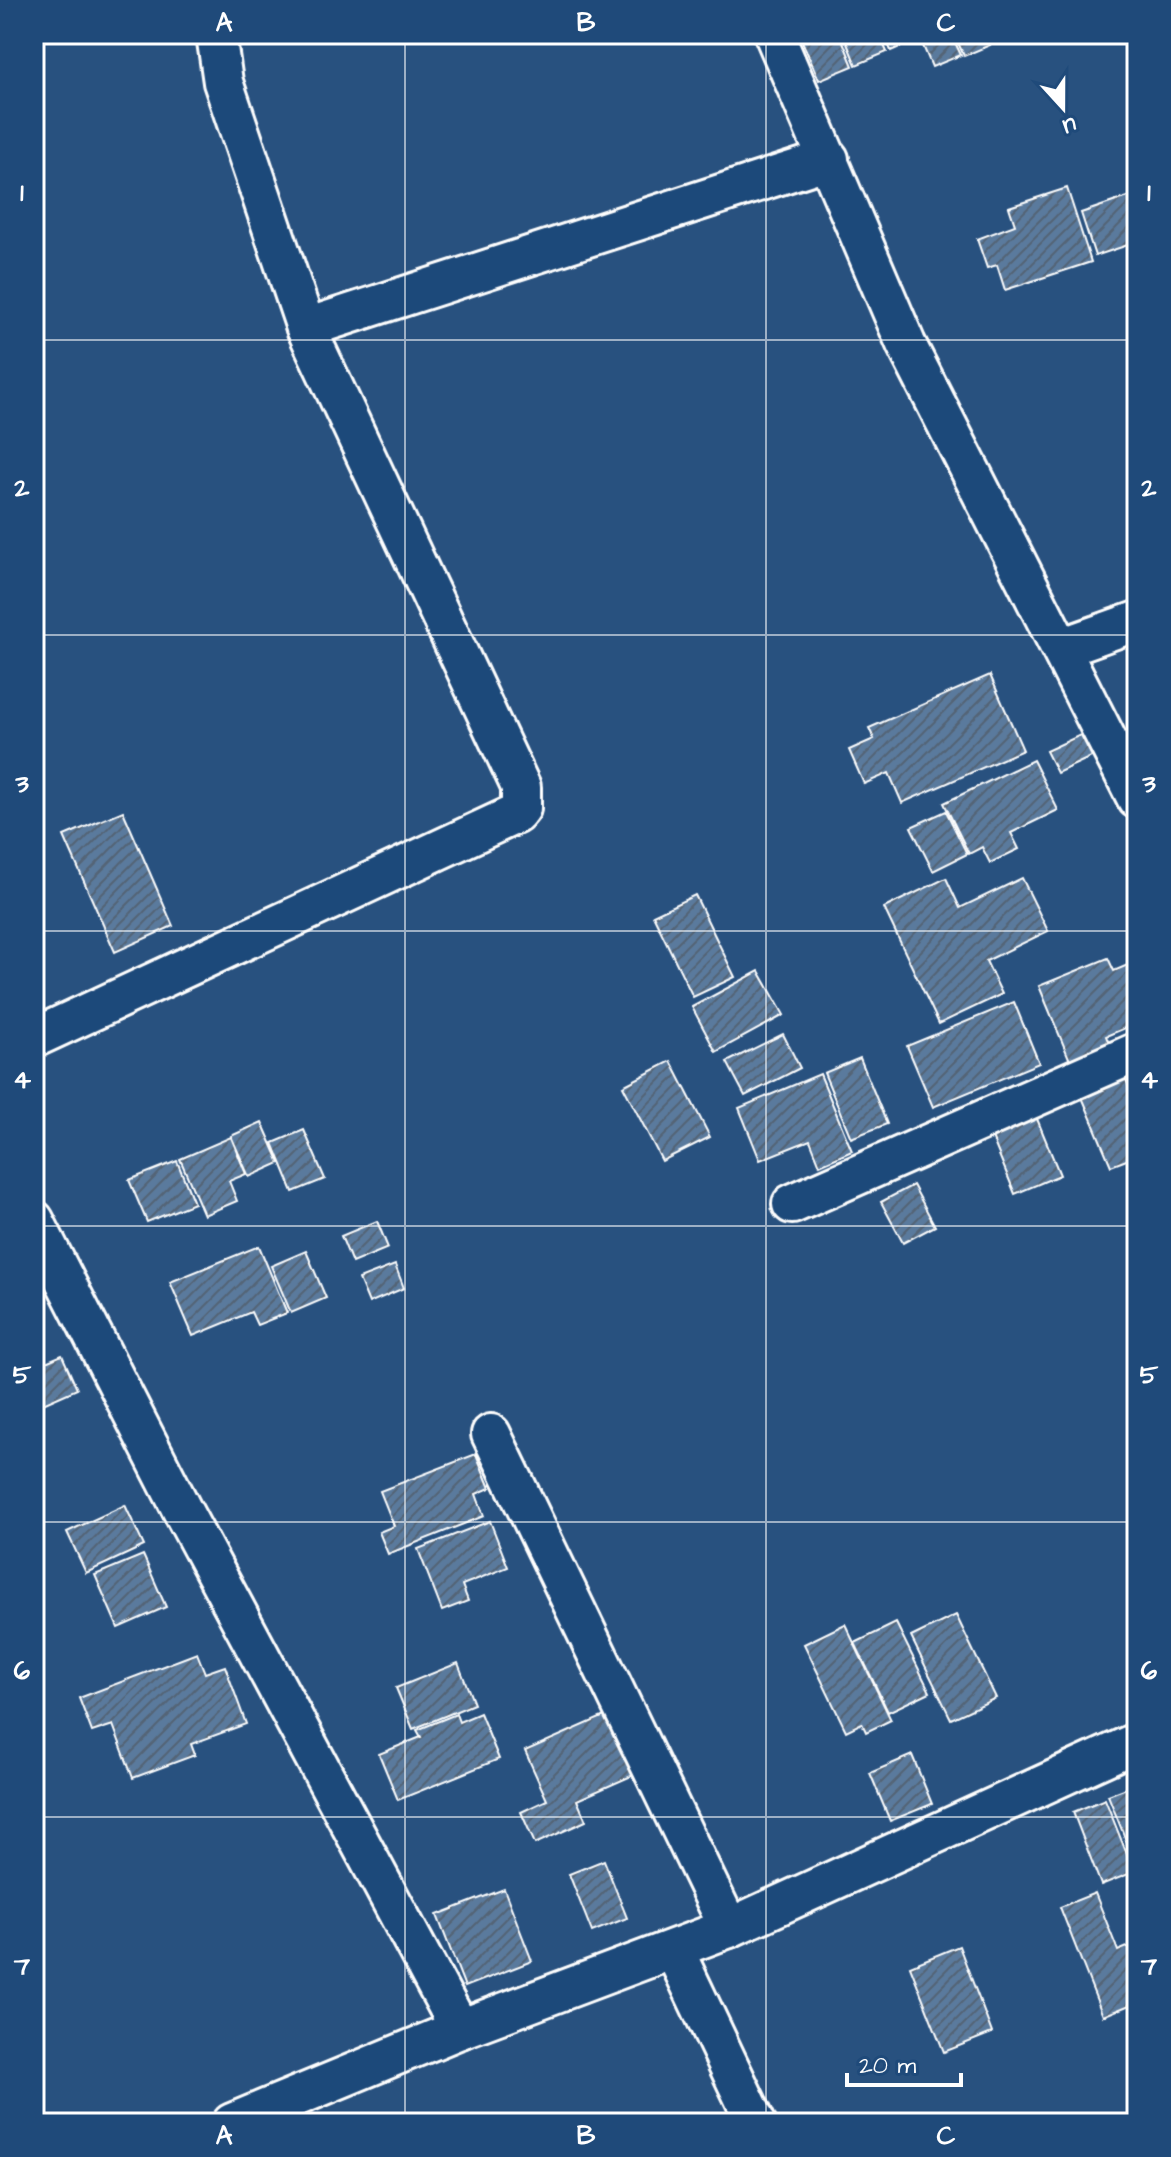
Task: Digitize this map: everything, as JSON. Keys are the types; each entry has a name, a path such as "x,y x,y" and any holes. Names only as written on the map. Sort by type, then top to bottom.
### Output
{"street":[{"path":"34,1038 516,814 521,808 521,787 306,328 223,82 216,34"},
{"path":"774,34 906,344 1137,799"},
{"path":"306,328 829,159"},
{"path":"1061,648 1137,621"},
{"path":"792,1204 1137,1052"},
{"path":"34,1220 190,1524 460,2029"},
{"path":"491,1434 729,1928"},
{"path":"232,2123 460,2029 729,1928 1137,1742"},
{"path":"674,1950 756,2123"}],"building":[{"path":"819,34 840,34 853,66 819,80 802,41"},
{"path":"843,34 879,34 887,52 856,65"},
{"path":"884,34 916,34 918,39 891,51"},
{"path":"918,34 951,34 961,55 932,67"},
{"path":"954,34 985,34 990,45 964,56"},
{"path":"1067,188 1091,262 1005,290 997,265 987,268 977,239 1015,225 1009,207"},
{"path":"1137,194 1137,242 1095,256 1081,213"},
{"path":"990,675 1023,750 902,803 889,773 864,784 849,750 874,739 869,728"},
{"path":"1089,731 1100,753 1057,773 1046,751"},
{"path":"1033,760 1058,810 1011,833 1019,849 990,863 982,847 969,854 944,803"},
{"path":"123,811 173,926 115,952 64,836"},
{"path":"946,811 967,854 933,871 911,827"},
{"path":"946,878 960,908 1022,878 1048,931 986,961 1002,994 939,1024 884,908"},
{"path":"695,895 735,977 693,997 653,915"},
{"path":"1108,958 1114,971 1137,961 1137,1023 1106,1036 1112,1051 1073,1068 1039,986"},
{"path":"759,971 784,1015 716,1052 692,1007"},
{"path":"1014,1002 1039,1063 933,1107 907,1046"},
{"path":"783,1034 800,1068 745,1096 727,1062"},
{"path":"860,1058 887,1124 851,1138 824,1073"},
{"path":"671,1061 710,1137 662,1161 623,1086"},
{"path":"1123,1072 1137,1107 1137,1156 1111,1166 1079,1090"},
{"path":"820,1074 852,1151 820,1165 810,1140 760,1160 739,1108"},
{"path":"1033,1109 1060,1175 1015,1194 988,1128"},
{"path":"262,1122 280,1163 249,1177 231,1136"},
{"path":"304,1130 325,1179 293,1192 273,1143"},
{"path":"231,1137 246,1174 229,1181 237,1201 204,1215 180,1159"},
{"path":"177,1161 194,1203 147,1222 129,1180"},
{"path":"913,1185 935,1226 903,1243 881,1202"},
{"path":"377,1221 388,1248 352,1263 341,1236"},
{"path":"259,1246 287,1313 257,1325 251,1312 193,1336 170,1282"},
{"path":"306,1251 326,1298 291,1313 271,1266"},
{"path":"395,1265 404,1288 369,1303 359,1279"},
{"path":"62,1355 77,1389 34,1408 34,1367"},
{"path":"476,1454 490,1488 476,1494 484,1516 388,1554 379,1532 394,1526 380,1491"},
{"path":"125,1505 144,1546 86,1573 67,1532"},
{"path":"490,1521 508,1567 462,1585 468,1601 442,1611 418,1549"},
{"path":"143,1555 166,1607 118,1628 95,1575"},
{"path":"956,1615 996,1698 951,1719 911,1637"},
{"path":"896,1623 930,1692 888,1712 855,1643"},
{"path":"845,1624 891,1720 866,1732 862,1723 846,1731 804,1644"},
{"path":"197,1653 205,1673 225,1666 246,1724 191,1744 195,1755 133,1778 113,1725 92,1732 79,1698"},
{"path":"458,1663 474,1704 413,1729 396,1688"},
{"path":"618,1710 645,1770 577,1800 586,1821 535,1844 521,1812 547,1800 525,1751"},
{"path":"480,1713 499,1759 398,1800 379,1754 421,1737 417,1730 456,1714 459,1722"},
{"path":"912,1755 932,1804 890,1821 870,1773"},
{"path":"1137,1784 1137,1868 1108,1795"},
{"path":"1105,1799 1134,1872 1101,1885 1073,1812"},
{"path":"604,1860 627,1918 592,1932 569,1874"},
{"path":"504,1889 532,1961 465,1987 437,1915"},
{"path":"1095,1893 1118,1951 1137,1943 1137,2002 1103,2016 1060,1907"},
{"path":"959,1946 992,2033 944,2052 910,1966"}]}
